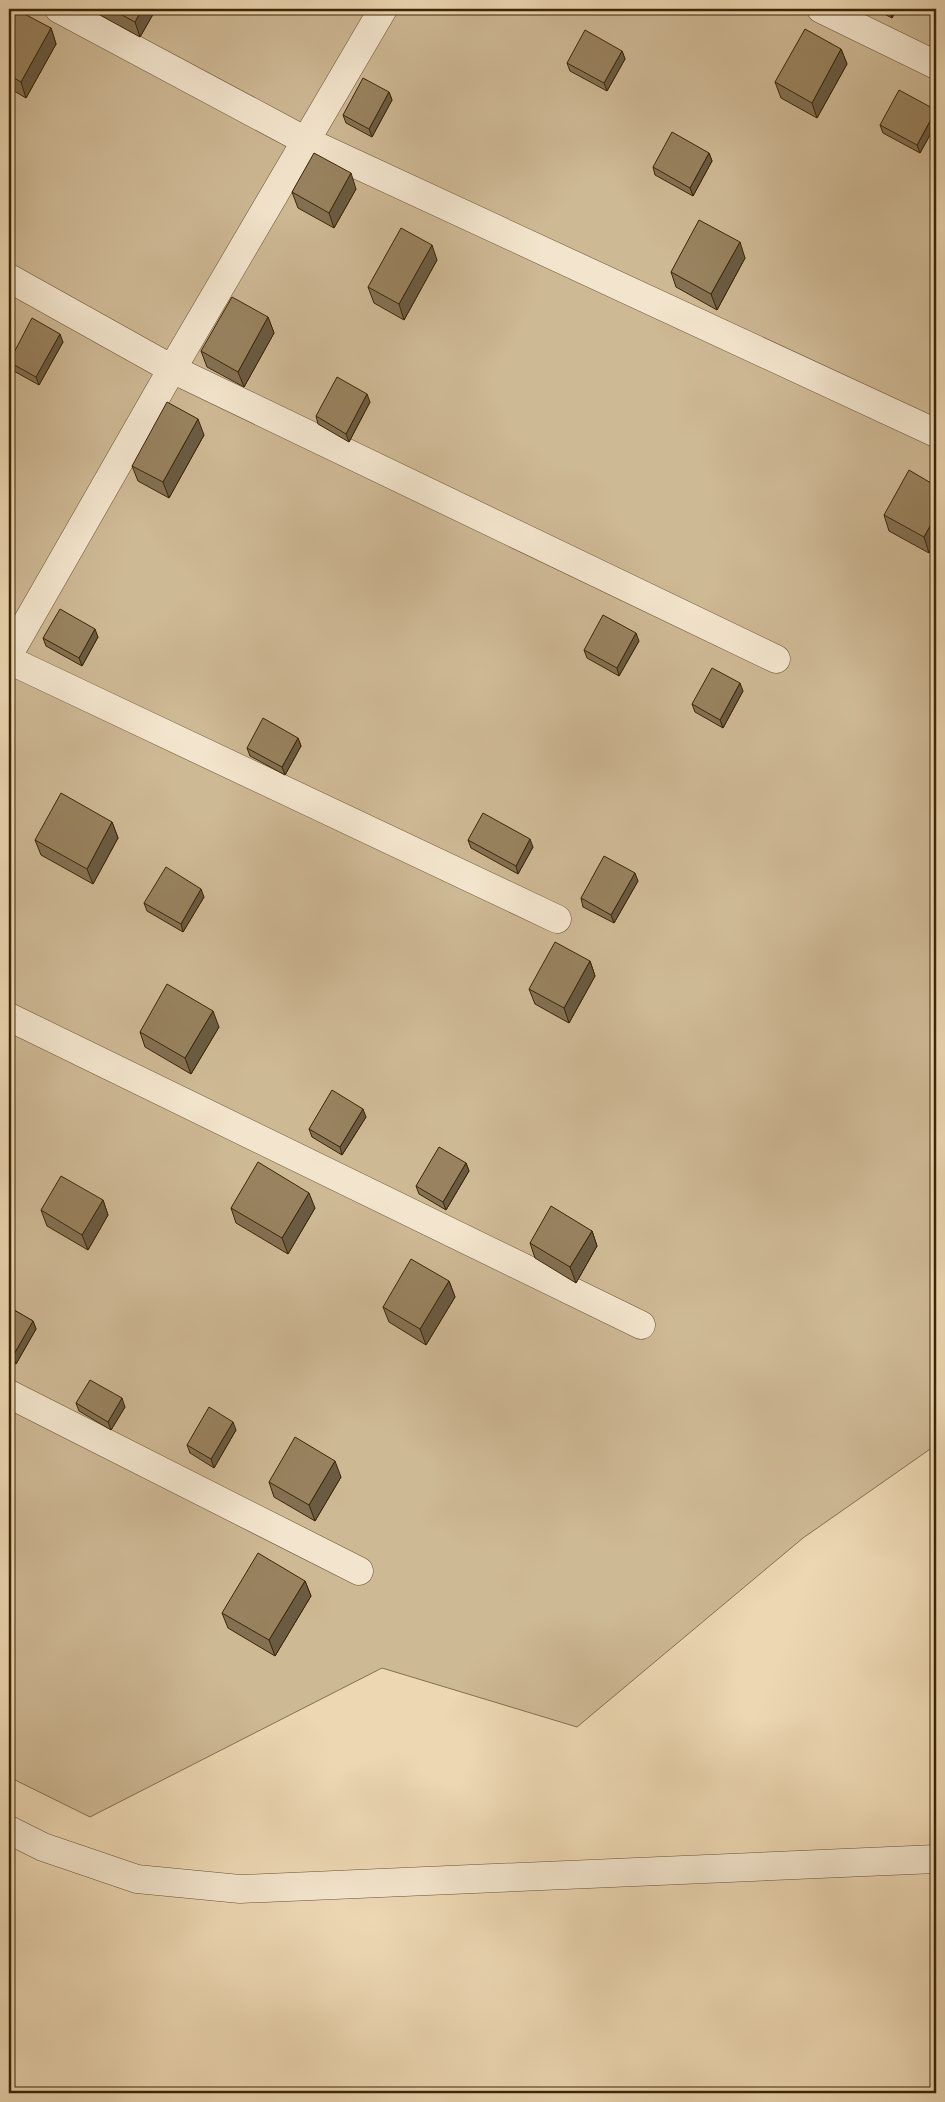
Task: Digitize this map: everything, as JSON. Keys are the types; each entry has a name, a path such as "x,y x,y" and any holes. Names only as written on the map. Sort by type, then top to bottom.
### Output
{"street":[{"path":"59,9 306,141 936,433"},
{"path":"9,654 172,369 383,9"},
{"path":"821,9 936,65"},
{"path":"9,278 172,369 776,660"},
{"path":"9,660 557,919"},
{"path":"9,1017 641,1325"},
{"path":"9,1394 359,1571"},
{"path":"9,1830 43,1847 138,1879 240,1889 936,1859"}],"shaded area":[{"path":"9,9 936,9 936,1445 803,1538 577,1727 382,1668 90,1817 9,1777"}],"building":[{"path":"15,9 51,28 21,82 9,75 9,19"},
{"path":"111,9 142,9 135,22"},
{"path":"805,29 841,49 812,103 775,82"},
{"path":"585,30 622,51 604,83 567,63"},
{"path":"363,78 389,92 369,129 343,115"},
{"path":"899,90 936,110 917,145 880,125"},
{"path":"672,132 709,153 690,188 653,167"},
{"path":"314,153 351,173 329,213 292,192"},
{"path":"699,220 740,242 711,294 671,272"},
{"path":"401,228 432,245 399,304 368,287"},
{"path":"232,297 268,317 238,372 201,351"},
{"path":"32,318 60,334 36,377 9,362"},
{"path":"337,377 367,394 346,434 316,416"},
{"path":"167,402 198,419 163,482 132,466"},
{"path":"909,470 936,486 936,515 924,537 884,515"},
{"path":"60,609 95,629 79,658 43,638"},
{"path":"603,615 636,633 617,668 584,650"},
{"path":"712,668 740,683 720,720 692,704"},
{"path":"263,718 298,738 282,767 247,748"},
{"path":"61,793 112,822 87,869 35,840"},
{"path":"483,813 530,839 516,866 468,840"},
{"path":"604,856 635,873 611,915 581,898"},
{"path":"166,867 201,889 181,924 144,903"},
{"path":"555,942 590,961 564,1008 529,989"},
{"path":"167,984 213,1011 185,1058 140,1032"},
{"path":"332,1090 363,1109 340,1147 309,1129"},
{"path":"439,1147 466,1163 443,1202 416,1186"},
{"path":"258,1162 309,1193 282,1238 231,1208"},
{"path":"61,1176 103,1200 82,1235 41,1210"},
{"path":"551,1206 592,1231 570,1267 530,1243"},
{"path":"411,1259 449,1281 420,1329 383,1307"},
{"path":"9,1307 33,1321 13,1356 9,1354"},
{"path":"90,1380 122,1398 108,1422 76,1403"},
{"path":"209,1407 233,1422 211,1459 187,1445"},
{"path":"295,1437 335,1461 309,1505 269,1482"},
{"path":"258,1553 305,1581 269,1640 222,1613"}]}
